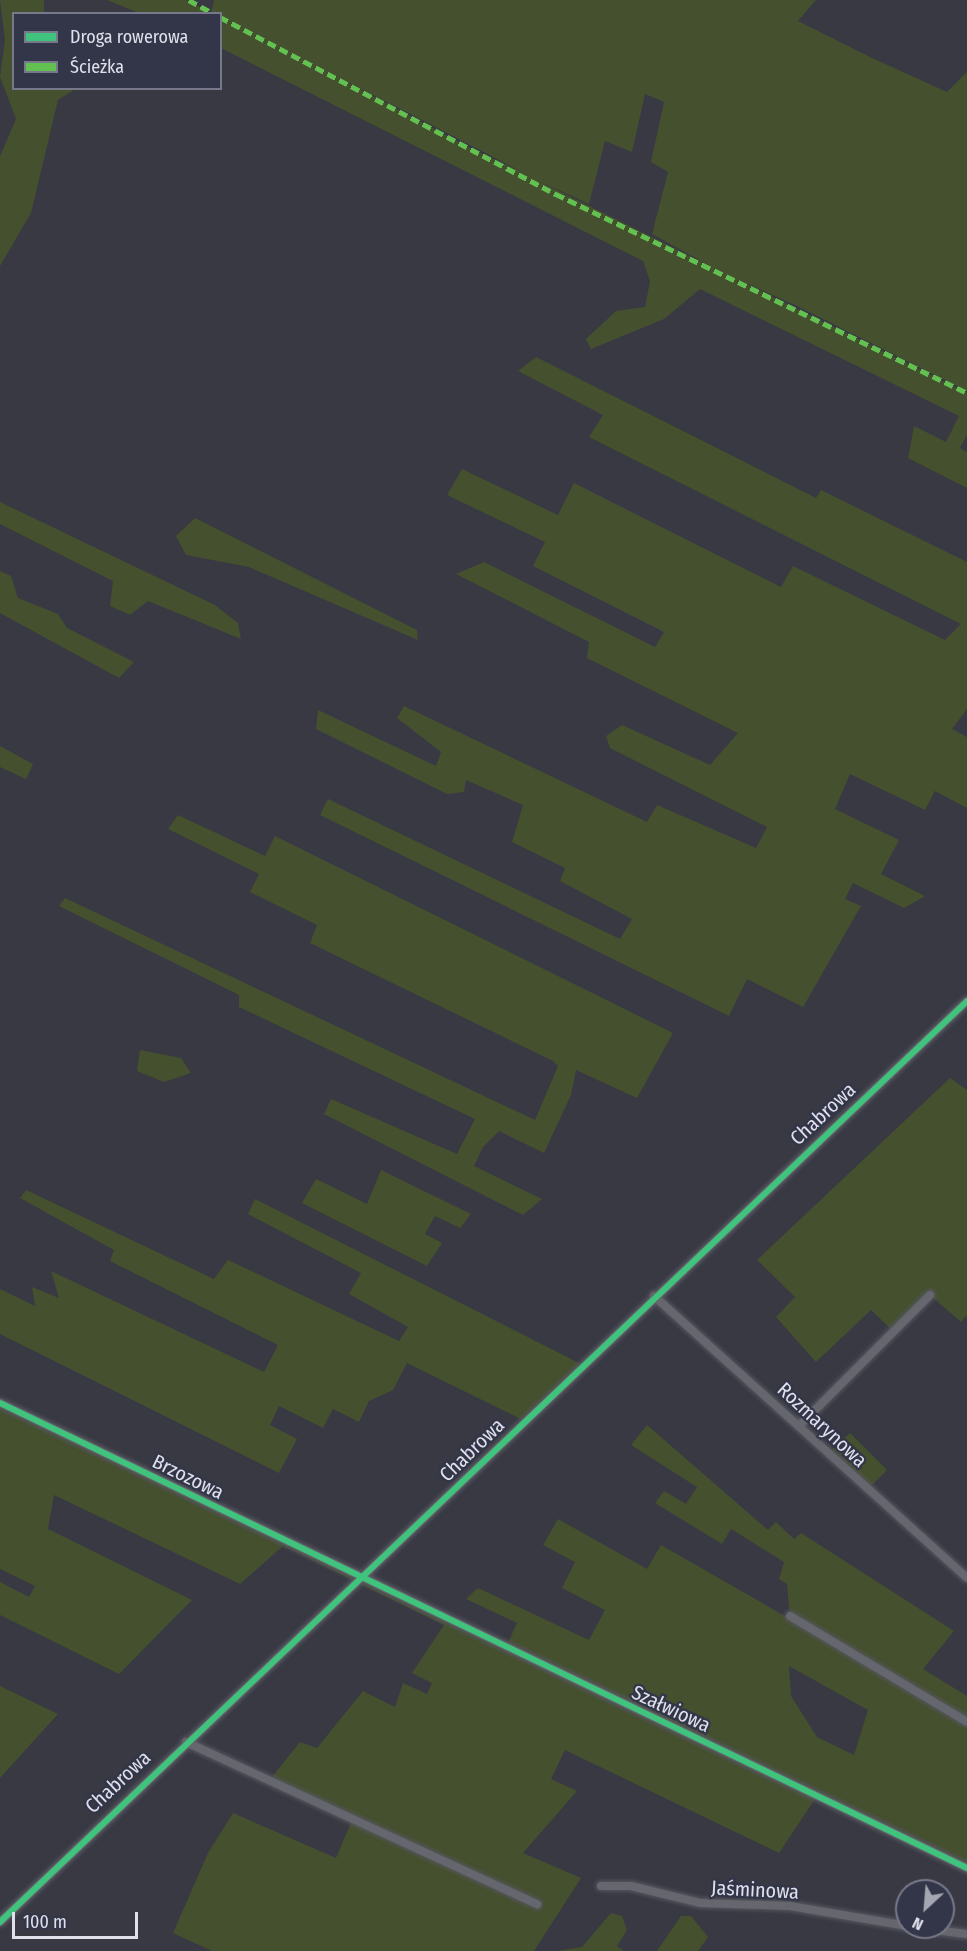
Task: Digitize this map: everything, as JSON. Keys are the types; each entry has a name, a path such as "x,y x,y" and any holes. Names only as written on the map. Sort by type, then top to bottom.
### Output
{"street":[{"name":"Chabrowa","path":"0,1922 186,1742 361,1580 654,1296 967,1001"},
{"path":"800,1425 930,1295"},
{"name":"Rozmarynowa","path":"654,1296 800,1425 967,1578"},
{"name":"Brzozowa","path":"0,1403 361,1580"},
{"name":"Szałwiowa","path":"361,1580 967,1868"},
{"path":"790,1616 967,1722"},
{"path":"186,1742 537,1904"},
{"name":"Jaśminowa","path":"601,1886 631,1886 701,1903 790,1906 895,1925"}],"green space":[{"path":"0,0 44,0 44,12 12,12 12,90 73,90 58,100 31,213 0,266 0,156 16,119 0,77 5,40"},
{"path":"107,0 187,0 209,12 137,12"},
{"path":"214,0 816,0 798,21 870,57 947,92 967,72 967,391 797,306 737,279 967,393 967,435 960,448 967,452 967,488 908,458 914,426 946,442 959,416 700,289 664,319 591,349 586,339 616,311 645,307 650,281 643,261 222,49 222,12 211,12","holes":["332,74 524,173 470,148","645,94 664,102 651,162 668,172 652,234 710,266 537,180 589,204 605,141 632,152"]},
{"path":"536,357 816,498 821,490 967,562 967,709 952,729 967,737 967,808 935,791 925,810 850,774 835,809 899,840 881,874 925,896 904,908 853,883 845,899 861,906 803,1007 747,979 729,1016 320,815 328,799 620,939 632,919 560,881 565,868 512,842 523,805 466,780 464,792 447,794 316,729 318,710 436,766 441,752 397,718 404,706 647,822 657,805 756,848 767,827 610,748 606,736 622,725 710,765 738,733 587,658 589,642 456,574 484,562 655,647 664,632 533,566 545,542 447,495 462,469 558,515 574,483 781,587 793,566 945,640 961,624 589,437 603,415 518,371"},
{"path":"0,502 215,605 238,623 241,639 148,601 130,615 110,606 113,581 0,524"},
{"path":"195,518 417,630 418,640 249,567 186,555 176,536"},
{"path":"0,571 11,576 18,598 58,614 67,628 134,662 119,678 0,613"},
{"path":"0,746 33,764 26,779 0,767"},
{"path":"178,815 265,856 275,836 673,1033 637,1098 576,1070 571,1095 544,1153 499,1131 483,1147 474,1166 542,1199 523,1215 324,1114 331,1099 457,1154 475,1119 239,1007 239,995 59,906 65,898 535,1120 558,1066 553,1061 310,943 317,925 250,892 259,874 168,829"},
{"path":"140,1050 181,1058 191,1073 164,1082 137,1071"},
{"path":"950,1078 967,1090 967,1315 961,1322 930,1295 896,1334 871,1310 816,1362 776,1317 795,1297 757,1260"},
{"path":"381,1170 471,1214 460,1228 435,1216 425,1234 442,1243 427,1266 302,1203 316,1179 367,1204"},
{"path":"26,1190 214,1279 228,1260 399,1341 408,1327 349,1294 361,1273 248,1214 255,1199 583,1365 525,1421 407,1363 393,1390 369,1401 359,1422 333,1409 323,1428 279,1406 270,1425 297,1439 279,1473 0,1334 0,1289 35,1306 32,1287 59,1298 51,1271 264,1372 278,1345 110,1261 114,1250 20,1198"},
{"path":"0,1403 507,1645 517,1623 466,1599 478,1588 589,1640 605,1610 562,1588 575,1562 543,1545 558,1519 647,1569 661,1545 790,1619 787,1584 779,1579 784,1562 731,1529 722,1544 655,1503 664,1491 686,1504 697,1487 631,1445 647,1425 768,1530 776,1522 794,1539 801,1533 954,1631 923,1669 967,1696 967,1867 817,1796 779,1853 565,1750 551,1779 577,1791 523,1853 581,1878 534,1951 212,1951 173,1933 208,1853 233,1813 336,1858 352,1820 272,1777 300,1742 317,1748 363,1691 395,1707 403,1683 427,1694 432,1683 412,1673 444,1625 283,1546 240,1584 54,1495 48,1529 192,1600 119,1674 0,1615 0,1582 29,1597 35,1586 0,1569","holes":["789,1666 868,1710 854,1755 817,1737 791,1696"]},
{"path":"800,1425 832,1450 850,1433 887,1470 867,1490"},
{"path":"0,1686 58,1714 0,1778"},
{"path":"611,1913 622,1916 627,1930 617,1946 624,1951 557,1951 582,1947"},
{"path":"681,1916 691,1916 708,1937 698,1951 657,1951"}],"marked path":[{"path":"189,0 210,12"},
{"path":"222,18 556,194 967,393"}],"cycle path":[{"path":"0,1922 967,1001"},
{"path":"0,1403 967,1868"}]}
